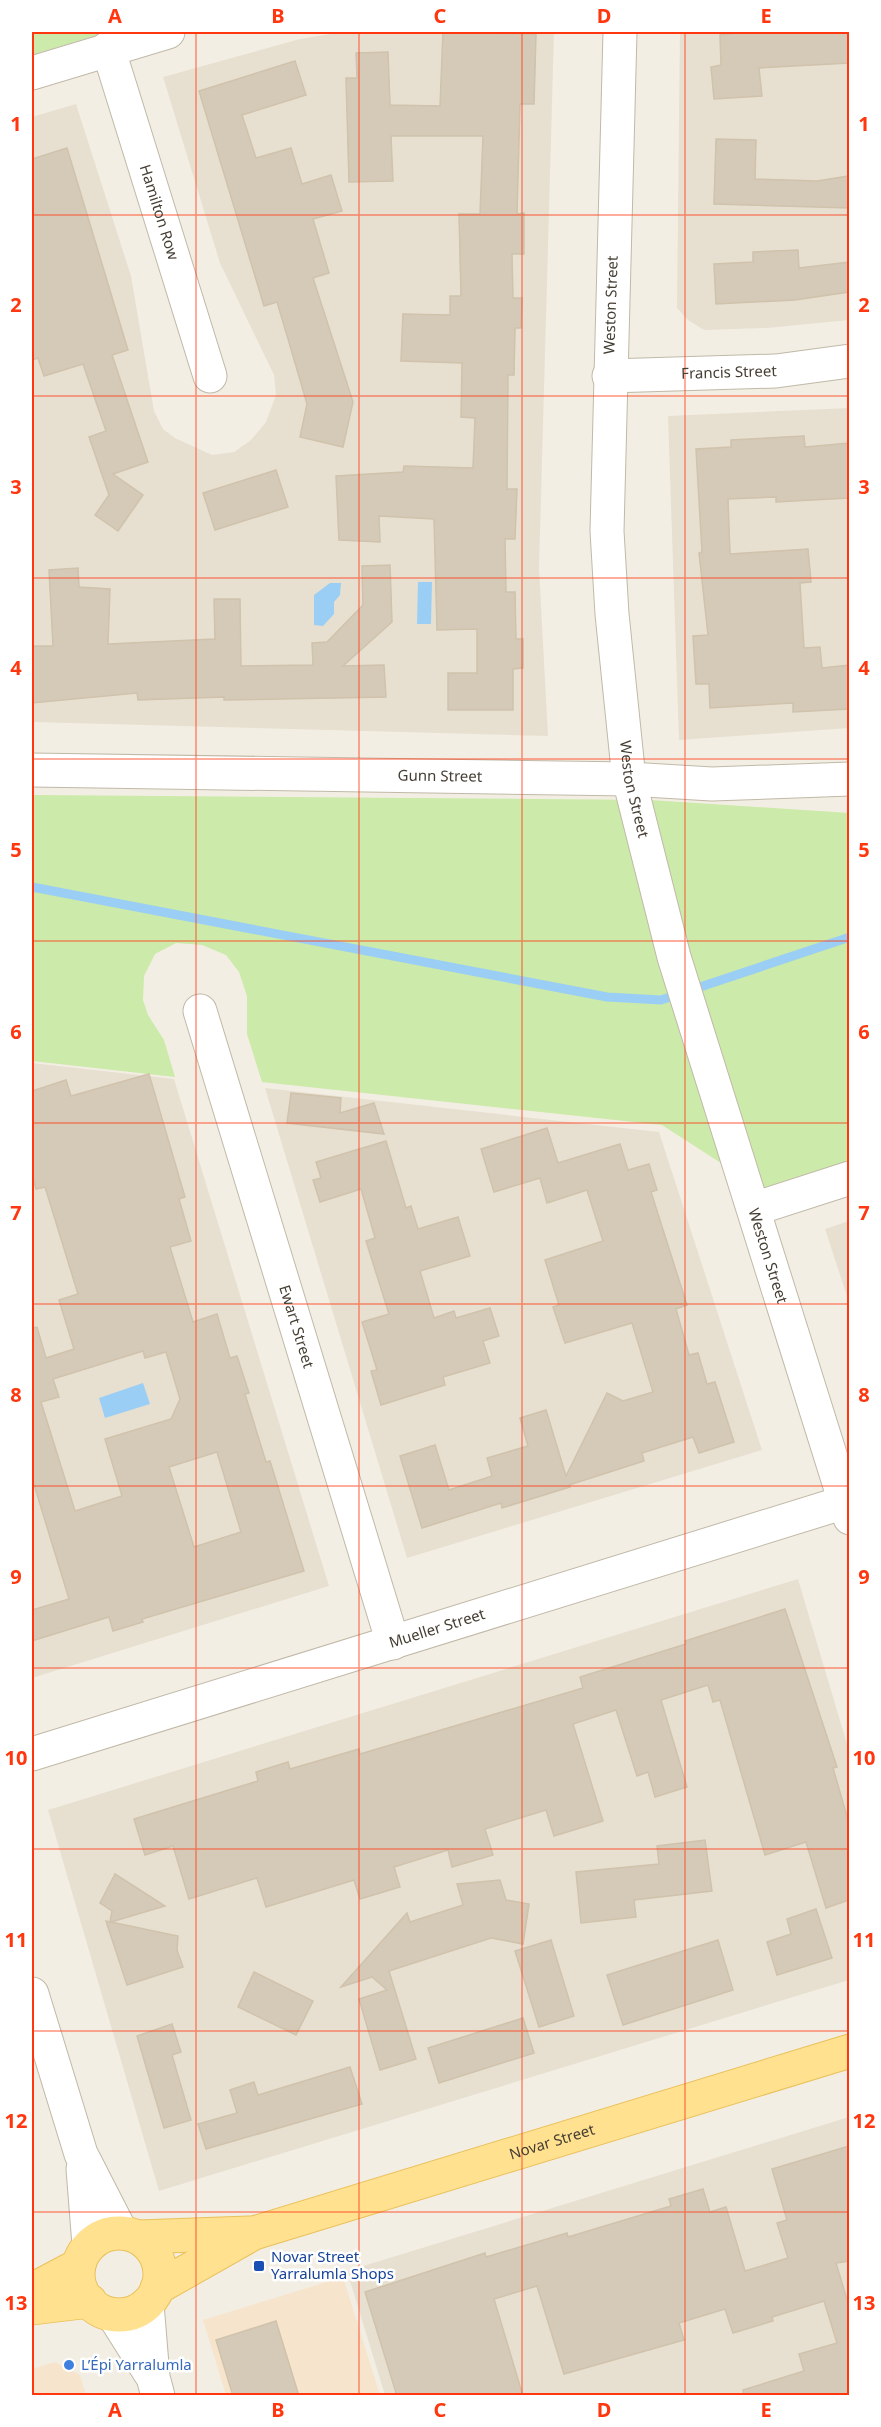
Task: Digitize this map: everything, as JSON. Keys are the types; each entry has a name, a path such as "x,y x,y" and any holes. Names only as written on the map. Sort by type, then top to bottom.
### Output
{"main road":[{"name":"Novar Street","path":"152,2296 254,2233 849,2051"},
{"name":"Novar Street","path":"130,2234 254,2233"},
{"path":"32,2290 84,2255 104,2235 130,2234 150,2246 157,2259 160,2273 152,2296 132,2314 102,2309 32,2308"},
{"path":"84,2255 80,2284 102,2309"}],"street":[{"path":"32,73 108,48 168,32"},
{"name":"Weston Street","path":"620,32 609,376 607,531 612,614 629,779 674,957 847,1510"},
{"name":"Hamilton Row","path":"108,48 210,376"},
{"name":"Francis Street","path":"609,376 776,371 849,361"},
{"name":"Gunn Street","path":"32,770 629,779 712,784 849,779"},
{"name":"Ewart Street","path":"200,1011 393,1643"},
{"path":"754,1209 849,1178"},
{"name":"Mueller Street","path":"32,1754 393,1643 847,1510"},
{"path":"32,1994 81,2154 130,2234"},
{"path":"81,2154 84,2255"},
{"path":"152,2296 155,2386"},
{"path":"102,2309 155,2386"}],"shaded area":[{"path":"343,32 554,32 539,568 548,736 32,722 32,117 76,104 131,276 154,411 163,429 175,438 212,455 234,452 251,440 266,422 276,395 274,375 220,263 163,77 300,39"},
{"path":"680,32 849,32 849,320 767,328 704,330 688,320 677,308"},
{"path":"849,408 849,728 679,740 668,416"},
{"path":"32,1063 174,1079 329,1586 32,1678"},
{"path":"265,1088 659,1132 762,1450 407,1558"},
{"path":"850,1221 849,1302 825,1229"},
{"path":"798,1579 849,1751 849,1980 159,2191 48,1810"},
{"path":"849,2117 849,2395 385,2395 347,2271"},
{"path":"343,2277 380,2395 226,2395 203,2320"},
{"path":"55,2362 80,2375 86,2395 32,2395 32,2369"}],"green space":[{"path":"32,32 108,32 32,55"},
{"path":"32,795 650,800 849,813 849,1165 766,1192 662,1125 262,1082 247,1034 247,996 239,972 226,955 202,945 176,943 155,954 144,976 143,1000 148,1015 164,1040 175,1077 32,1061"}],"water":[{"path":"418,582 432,582 431,624 417,624"},
{"path":"330,583 341,583 340,595 334,602 334,614 323,626 314,625 314,595"},
{"path":"143,1383 150,1404 105,1418 99,1398"}],"building":[{"path":"443,32 536,34 534,104 520,104 517,214 524,213 524,254 512,254 513,298 522,298 521,328 515,328 514,375 508,375 507,489 517,489 515,539 505,539 506,592 515,592 516,639 523,639 523,668 513,669 513,710 448,710 448,673 477,673 477,629 437,630 434,519 379,516 380,542 339,540 336,476 403,472 404,466 473,468 475,418 461,417 462,363 401,361 403,314 450,315 450,296 461,296 459,214 480,214 483,136 391,136 393,181 349,182 346,78 357,78 356,53 388,52 390,105 440,106"},
{"path":"745,32 849,32 849,63 759,68 762,96 714,99 711,67 721,65 720,35"},
{"path":"295,61 306,95 242,115 256,158 291,148 302,184 331,175 342,211 313,219 329,273 313,278 353,402 343,447 300,437 307,404 291,349 277,302 264,306 199,91"},
{"path":"716,139 756,140 755,179 817,181 849,176 849,208 714,204"},
{"path":"67,148 128,350 112,355 148,462 113,474 143,495 118,531 95,515 109,495 89,437 106,431 83,364 44,376 38,358 32,360 32,159"},
{"path":"798,250 799,268 849,262 849,292 795,300 716,304 714,264 753,262 753,252"},
{"path":"804,436 805,447 849,443 849,498 776,502 776,497 728,499 730,554 808,549 811,582 800,583 804,648 820,647 822,668 849,665 849,709 793,712 793,703 710,708 709,684 696,684 693,636 708,635 699,553 702,552 696,449 731,447 731,440"},
{"path":"276,470 288,507 215,530 203,493"},
{"path":"390,565 392,622 343,666 384,665 386,697 224,700 224,697 138,700 137,693 32,703 32,646 53,646 49,570 78,568 79,587 110,589 108,644 215,639 214,599 240,599 241,666 313,665 312,643 327,642 363,605 362,566"},
{"path":"149,1074 185,1197 179,1199 191,1241 170,1247 193,1322 217,1314 230,1358 237,1356 249,1393 245,1394 266,1462 270,1461 304,1571 142,1619 143,1622 113,1631 109,1617 32,1641 32,1610 69,1599 32,1478 32,1328 37,1327 46,1358 74,1349 59,1300 78,1294 45,1187 36,1189 32,1174 32,1091 66,1080 71,1096","holes":["143,1351 145,1358 166,1352 180,1399 171,1419 105,1439 122,1496 75,1511 41,1402 59,1397 53,1379","217,1452 241,1532 194,1547 169,1467"]},
{"path":"291,1093 341,1098 340,1113 374,1103 384,1134 287,1123"},
{"path":"547,1128 558,1163 620,1144 628,1170 649,1164 657,1190 651,1192 687,1305 676,1309 689,1355 698,1353 707,1384 715,1382 734,1442 699,1453 693,1437 642,1453 644,1461 569,1485 570,1487 502,1508 501,1503 422,1528 400,1456 435,1445 449,1490 492,1476 487,1458 528,1446 520,1418 546,1410 566,1476 607,1393 623,1401 653,1392 632,1323 565,1343 553,1307 559,1305 545,1260 603,1241 587,1190 547,1203 540,1178 494,1192 481,1149"},
{"path":"386,1141 406,1208 411,1206 418,1229 458,1217 470,1256 420,1271 434,1318 454,1311 456,1318 490,1308 499,1336 483,1341 490,1363 443,1377 445,1385 381,1405 371,1371 377,1370 362,1322 389,1314 366,1241 375,1238 361,1189 320,1202 313,1180 321,1178 316,1162"},
{"path":"785,1609 837,1767 833,1768 849,1823 849,1900 826,1908 806,1842 765,1855 720,1700 713,1702 708,1685 661,1700 687,1787 655,1797 648,1772 637,1776 616,1710 573,1724 603,1821 554,1836 546,1810 485,1829 493,1855 452,1867 448,1850 394,1867 400,1887 360,1899 354,1880 266,1907 257,1878 189,1899 173,1846 145,1855 134,1819 258,1781 256,1772 288,1762 290,1769 359,1749 360,1754 583,1688 580,1677 686,1644 685,1641"},
{"path":"705,1840 712,1891 634,1900 636,1917 581,1923 576,1872 659,1864 657,1846"},
{"path":"115,1874 165,1906 111,1922 178,1936 177,1950 183,1967 127,1985 106,1921 110,1922 112,1911 100,1903"},
{"path":"500,1880 506,1900 529,1904 523,1944 491,1938 389,1971 416,2059 380,2070 359,1999 387,1990 372,1977 341,1987 407,1913 410,1922 463,1905 457,1884"},
{"path":"816,1909 832,1958 777,1975 767,1942 791,1934 787,1919"},
{"path":"551,1940 574,2016 539,2027 515,1951"},
{"path":"718,1940 733,1990 623,2025 607,1975"},
{"path":"254,1972 313,2001 296,2035 238,2007"},
{"path":"523,2018 534,2053 439,2083 428,2048"},
{"path":"172,2024 181,2052 172,2055 191,2120 164,2128 137,2036"},
{"path":"350,2067 362,2104 206,2149 198,2124 237,2113 230,2090 254,2082 258,2095"},
{"path":"849,2146 849,2261 836,2263 849,2306 849,2396 744,2396 743,2390 804,2371 799,2354 837,2343 824,2301 772,2317 773,2321 733,2333 725,2309 679,2323 684,2340 564,2374 537,2286 494,2299 523,2396 397,2396 365,2292 485,2253 486,2257 567,2233 568,2237 671,2206 669,2199 703,2189 710,2212 726,2207 745,2271 788,2258 777,2223 787,2220 772,2169"},
{"path":"276,2321 299,2396 233,2396 216,2340"}],"waterway":[{"path":"32,887 607,997 661,1000 850,937"}],"place":[{"name":"Novar Street Yarralumla Shops","path":"259,2266"},
{"name":"L’Épi Yarralumla","path":"69,2365"}]}
